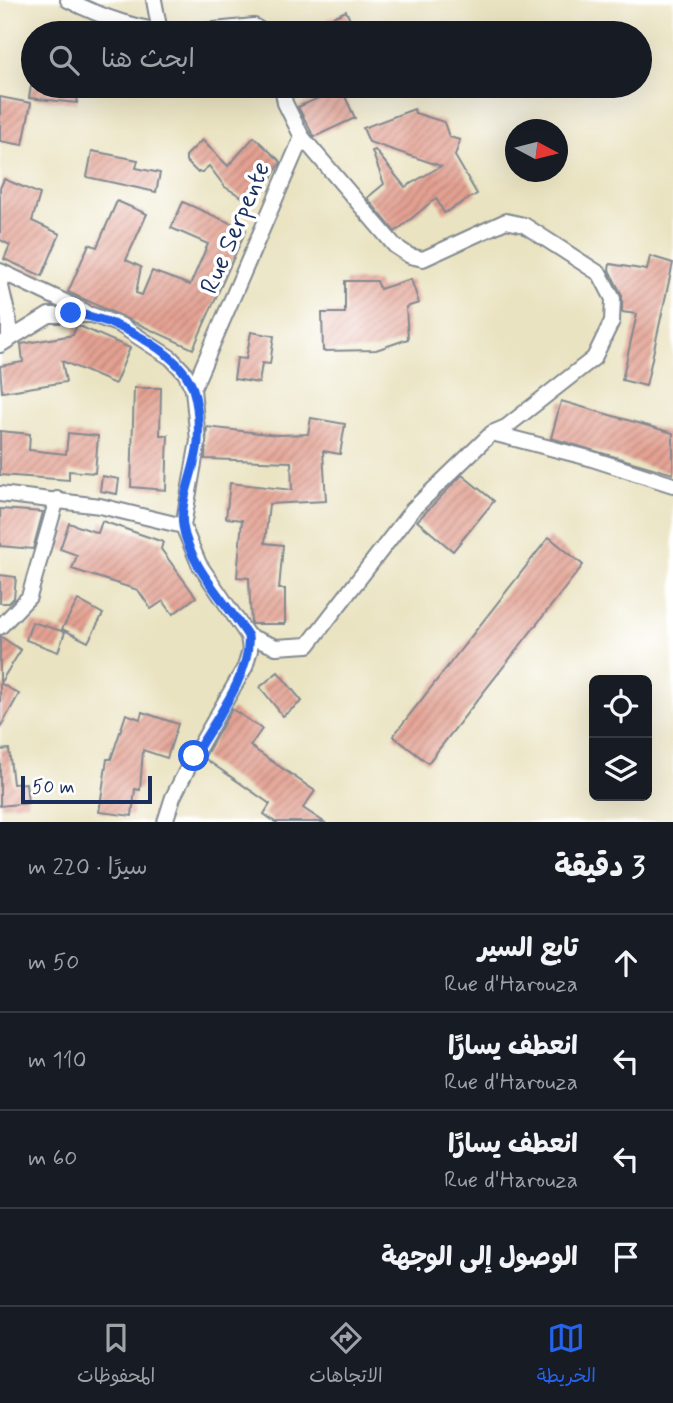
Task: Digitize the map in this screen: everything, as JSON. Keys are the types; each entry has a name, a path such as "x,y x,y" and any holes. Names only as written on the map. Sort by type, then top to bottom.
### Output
{"street":[{"path":"68,0 87,10 124,21"},
{"path":"154,0 158,21"},
{"path":"248,636 276,647 309,645 413,509 492,433 506,427 594,358 612,321 613,299 600,274 524,225 506,221 423,259 410,256 396,246 302,137 284,98"},
{"name":"Rue Serpente","path":"193,389 302,137"},
{"path":"0,271 92,315 120,325 171,358 193,389 198,441 183,526 199,564 248,636 250,650 245,667 194,756 173,797 164,822"},
{"path":"0,282 5,342 49,315 92,315"},
{"path":"492,433 578,454 673,485"},
{"path":"0,494 57,499 183,526"},
{"path":"0,627 29,597 57,499"}],"building":[{"path":"346,11 351,21 326,21"},
{"path":"0,97 31,103 23,145 0,141"},
{"path":"29,98 78,98 77,103"},
{"path":"318,98 346,98 355,118 314,137 298,107"},
{"path":"414,109 415,113 444,122 449,137 460,140 455,156 477,194 444,213 436,198 395,232 367,198 384,184 372,151 375,150 405,187 441,166 369,142 363,128"},
{"path":"254,137 281,162 270,180 264,174 249,201 225,187 209,166 202,172 197,172 186,161 186,156 202,140 228,166"},
{"path":"92,151 138,160 136,168 160,173 156,192 87,177"},
{"path":"4,179 40,194 32,221 60,234 42,276 4,259 10,245 0,240 0,188"},
{"path":"117,201 147,214 126,260 141,267 136,293 142,295 152,271 190,285 208,244 171,228 183,202 246,230 193,349 68,292 89,244 97,247"},
{"path":"650,256 673,263 646,386 622,380 637,314 622,312 622,295 609,270 610,264 647,270"},
{"path":"411,279 419,303 406,307 408,339 376,350 323,351 322,313 345,313 345,281 377,281 380,289"},
{"path":"77,325 130,348 115,384 62,361 66,382 2,392 0,366 23,362 21,344 73,335"},
{"path":"251,332 274,336 270,364 262,363 259,383 234,379 237,358 246,359"},
{"path":"134,388 161,388 160,435 168,435 166,490 131,487"},
{"path":"561,401 673,433 673,474 551,438"},
{"path":"311,418 345,424 340,454 323,451 326,501 269,504 265,543 283,545 279,589 285,589 285,624 251,624 249,578 237,577 242,520 226,518 230,483 292,490 291,462 205,459 207,427 277,435 308,434"},
{"path":"0,431 30,434 29,450 66,454 68,433 98,436 95,473 69,471 69,480 0,475"},
{"path":"462,475 494,501 453,551 417,521"},
{"path":"102,476 119,479 117,494 100,491"},
{"path":"0,509 43,512 33,549 0,546"},
{"path":"102,521 163,542 161,549 196,597 173,614 163,601 151,609 138,590 72,569 77,555 60,549 69,523 98,533"},
{"path":"549,537 583,565 428,763 393,736"},
{"path":"0,575 16,577 14,598 9,603 0,603"},
{"path":"78,600 103,614 88,642 62,629"},
{"path":"32,622 65,632 58,652 26,640"},
{"path":"0,636 21,650 0,683"},
{"path":"278,672 302,701 283,716 260,687"},
{"path":"0,683 19,694 0,728"},
{"path":"232,709 262,729 250,746 315,791 303,808 324,822 275,822 264,814 270,804 204,758"},
{"path":"142,712 178,724 167,758 143,750 140,790 135,789 132,816 99,812 107,759 111,759 126,714 140,719"},
{"path":"9,749 13,784 26,783 28,803 0,806 0,750"}],"route":[{"path":"71,313 92,315 120,325 171,358 185,373 193,389 198,417 198,441 194,471 184,505 183,526 199,564 248,636 250,650 245,667 194,756"}]}
